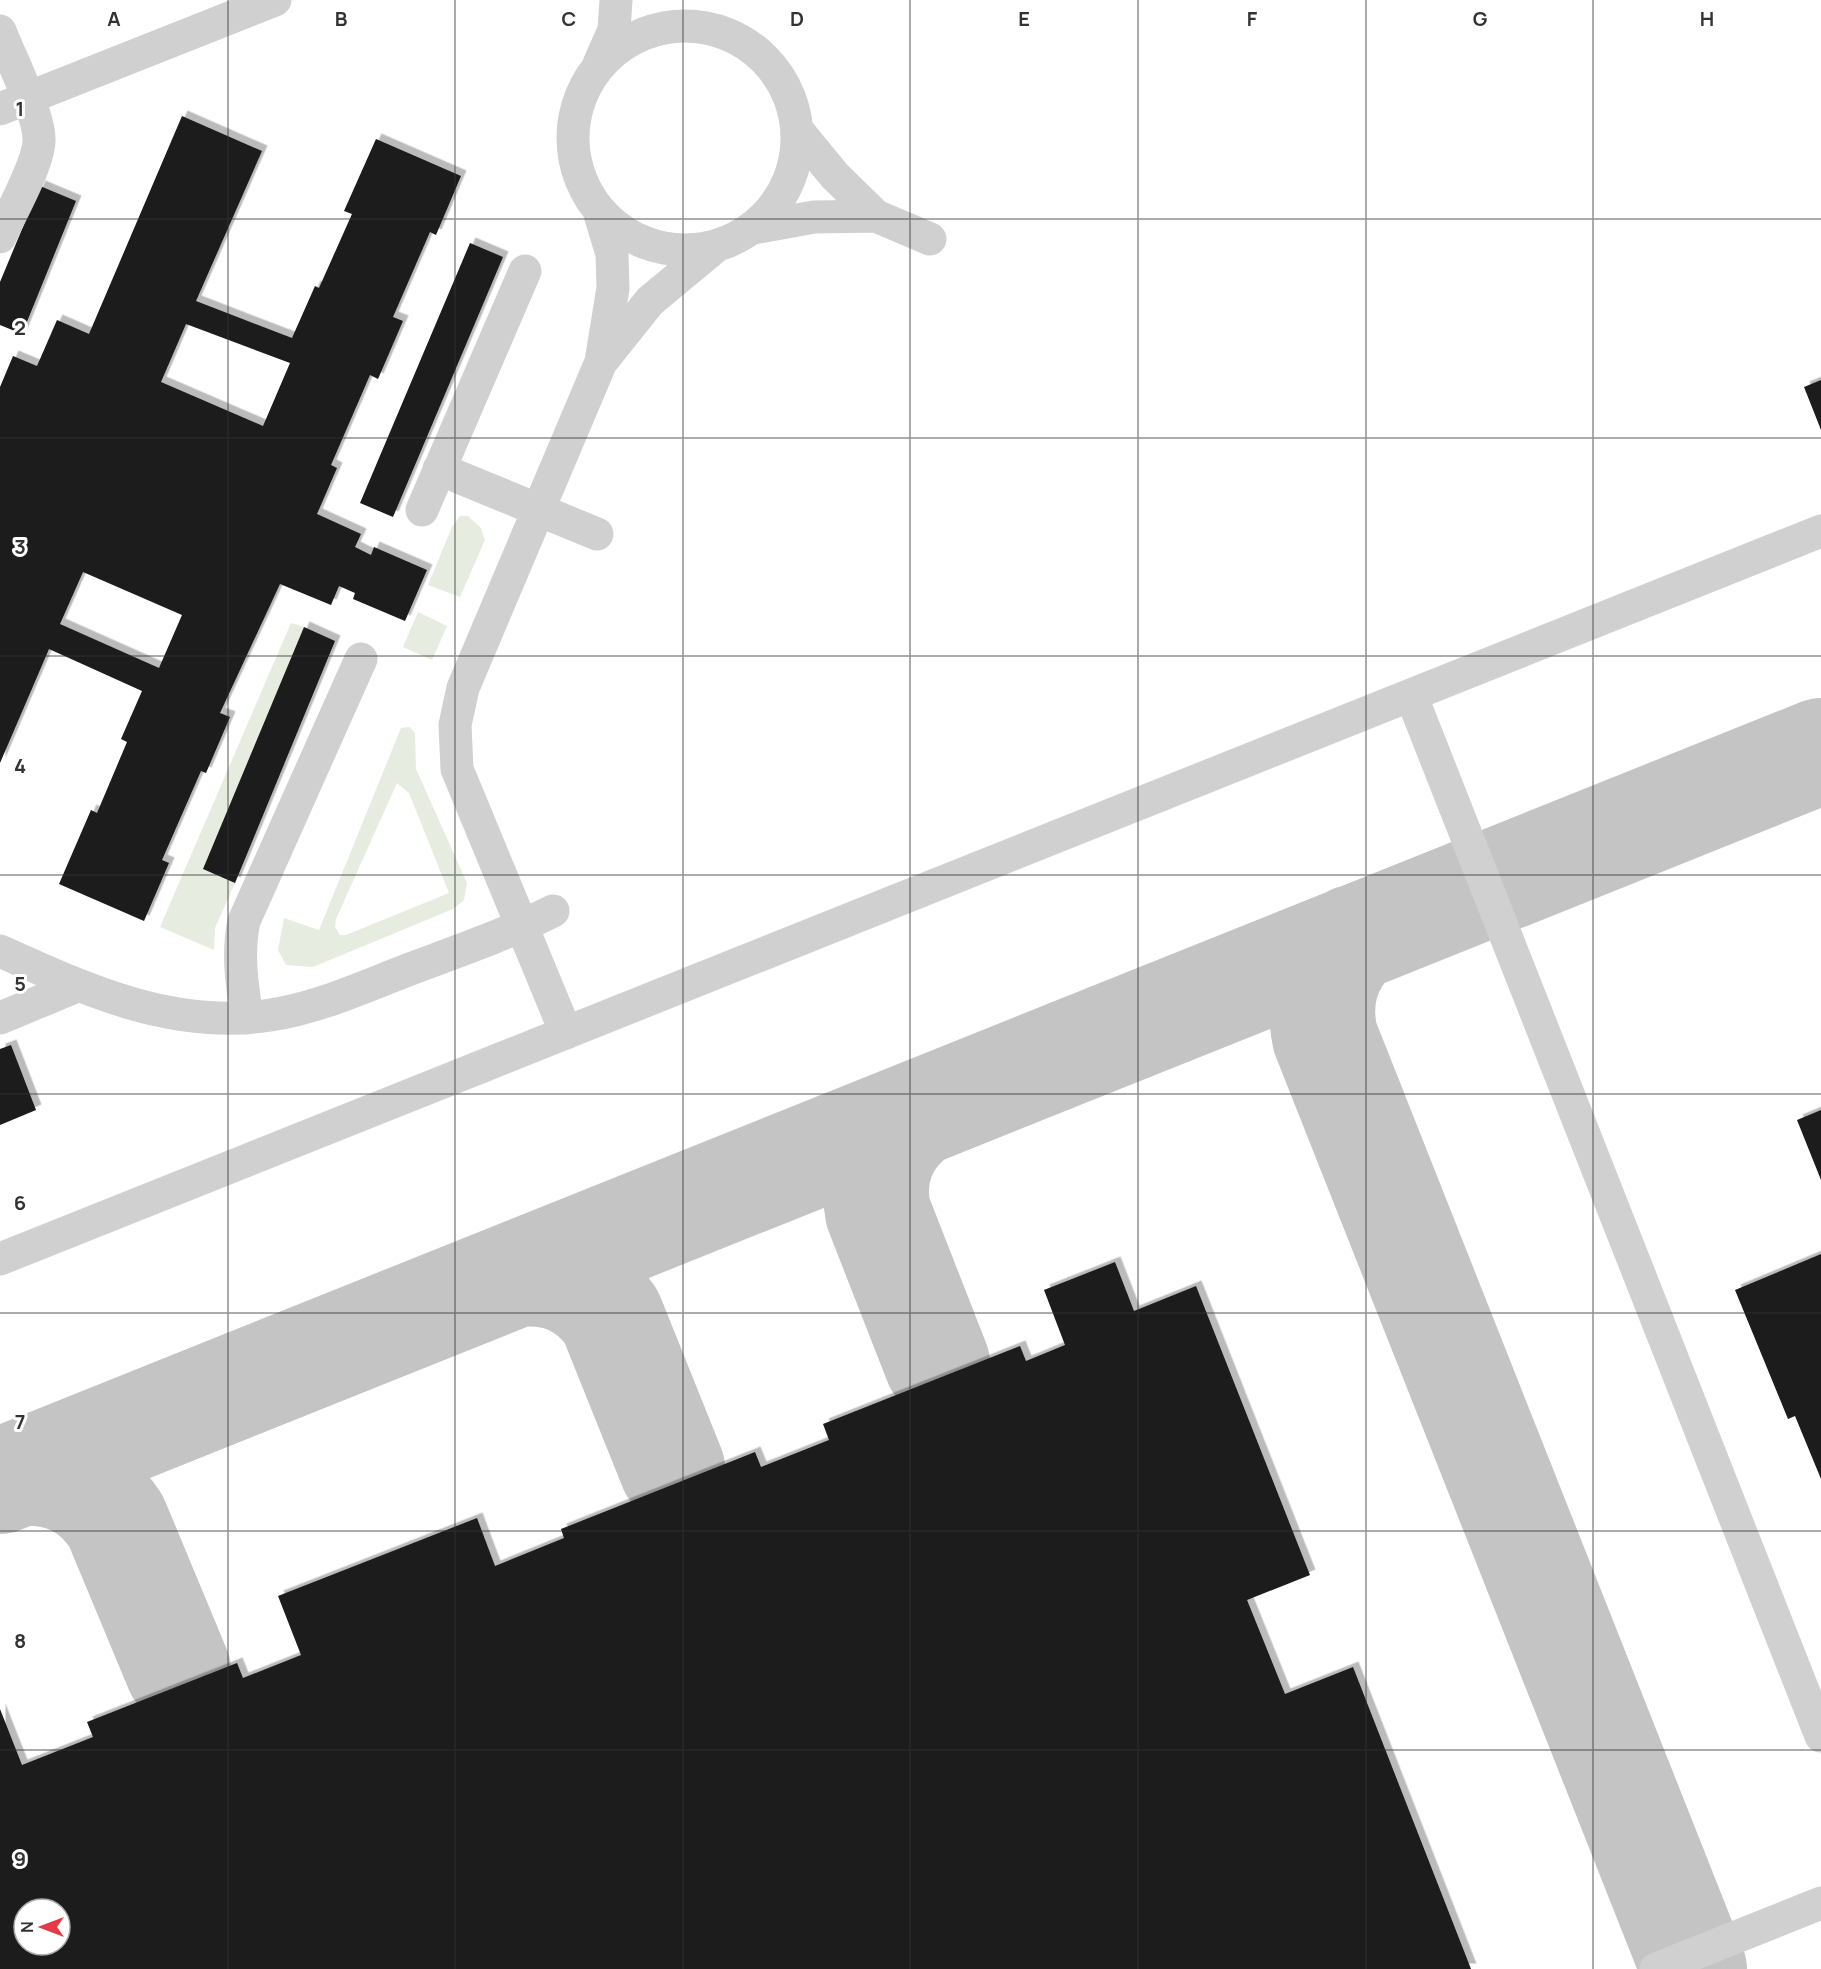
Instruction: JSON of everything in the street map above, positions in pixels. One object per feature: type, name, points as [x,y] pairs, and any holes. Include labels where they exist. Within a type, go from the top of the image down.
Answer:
[{"type":"lane","points":[[14,104],[275,0]]},
{"type":"lane","points":[[566,1033],[457,769],[455,725],[463,688],[601,362],[613,288],[612,254],[599,211],[585,189],[576,164],[573,139],[576,113],[584,88],[598,66],[614,30],[616,0]]},
{"type":"lane","points":[[673,0],[711,27],[738,38],[768,62],[780,77],[793,103],[798,131],[797,153],[792,175],[776,204],[753,228]]},
{"type":"lane","points":[[598,66],[616,49],[637,36],[661,27],[686,24],[711,27]]},
{"type":"lane","points":[[0,31],[14,104],[37,121],[40,140],[37,155],[0,237]]},
{"type":"lane","points":[[798,131],[835,176],[876,216],[930,239]]},
{"type":"lane","points":[[599,211],[632,238],[652,246],[694,251],[715,247]]},
{"type":"lane","points":[[601,362],[650,301],[715,247],[753,228],[814,217],[876,216]]},
{"type":"lane","points":[[422,510],[525,271]]},
{"type":"lane","points":[[439,469],[597,534]]},
{"type":"lane","points":[[0,1259],[1821,531]]},
{"type":"lane","points":[[247,1018],[239,965],[239,943],[244,921],[361,659]]},
{"type":"lane","points":[[1411,695],[1821,1736]]},
{"type":"lane","points":[[0,951],[77,986],[125,1004],[159,1011],[221,1018],[247,1018],[282,1013],[335,998],[523,926],[553,911]]},
{"type":"lane","points":[[0,1018],[77,986]]},
{"type":"lane","points":[[1656,1969],[1821,1904]]},
{"type":"shaded area","points":[[460,516],[468,516],[481,528],[485,540],[460,597],[428,585],[452,527]]},
{"type":"shaded area","points":[[418,612],[447,626],[432,660],[403,647]]},
{"type":"shaded area","points":[[291,623],[304,627],[204,869],[235,883],[215,928],[214,950],[160,927]]},
{"type":"shaded area","points":[[410,727],[415,733],[416,769],[467,883],[464,900],[453,909],[313,967],[286,965],[278,950],[284,918],[319,930],[401,728]],"holes":[[[397,783],[409,793],[449,893],[346,935],[340,935],[335,927],[336,919]]]},
{"type":"building","points":[[182,116],[262,151],[196,301],[292,338],[315,286],[319,288],[352,214],[344,211],[376,139],[461,176],[436,235],[430,232],[393,317],[403,321],[378,379],[370,375],[331,465],[337,468],[317,514],[361,534],[355,547],[371,555],[374,547],[427,570],[405,621],[353,599],[355,593],[339,586],[331,605],[280,584],[220,713],[230,717],[206,773],[201,771],[162,860],[169,863],[144,921],[59,884],[91,810],[97,813],[127,742],[121,739],[142,691],[49,649],[0,763],[0,387],[13,356],[37,366],[57,320],[89,334]],"holes":[[[186,324],[290,363],[263,426],[161,382]],[[83,572],[182,615],[159,668],[60,624]]]},
{"type":"building","points":[[40,186],[76,201],[22,334],[0,325],[0,282]]},
{"type":"building","points":[[470,243],[503,257],[393,517],[360,503]]},
{"type":"building","points":[[1821,380],[1821,430],[1804,387]]},
{"type":"building","points":[[304,627],[335,641],[235,883],[203,869]]},
{"type":"building","points":[[11,1045],[36,1110],[0,1125],[0,1049]]},
{"type":"building","points":[[1821,1110],[1821,1180],[1797,1120]]},
{"type":"building","points":[[1821,1254],[1821,1479],[1795,1416],[1788,1419],[1735,1290]]},
{"type":"building","points":[[1115,1262],[1134,1311],[1196,1286],[1310,1575],[1247,1600],[1285,1694],[1353,1667],[1471,1969],[0,1969],[0,1709],[22,1765],[93,1737],[87,1722],[237,1663],[243,1678],[301,1655],[278,1596],[477,1518],[495,1566],[564,1538],[561,1529],[755,1452],[761,1467],[829,1440],[823,1424],[1020,1346],[1026,1361],[1065,1345],[1044,1290]]},
{"type":"taxiway","points":[[0,1481],[1821,751]]},
{"type":"taxiway","points":[[1353,938],[1336,960],[1326,984],[1322,1009],[1325,1037],[1694,1969]]},
{"type":"taxiway","points":[[918,1113],[906,1122],[889,1144],[878,1169],[876,1197],[878,1212],[937,1363]]},
{"type":"taxiway","points":[[520,1274],[547,1275],[572,1282],[593,1296],[611,1316],[672,1468]]},
{"type":"taxiway","points":[[21,1473],[50,1475],[75,1483],[97,1498],[107,1509],[116,1521],[178,1670]]}]
